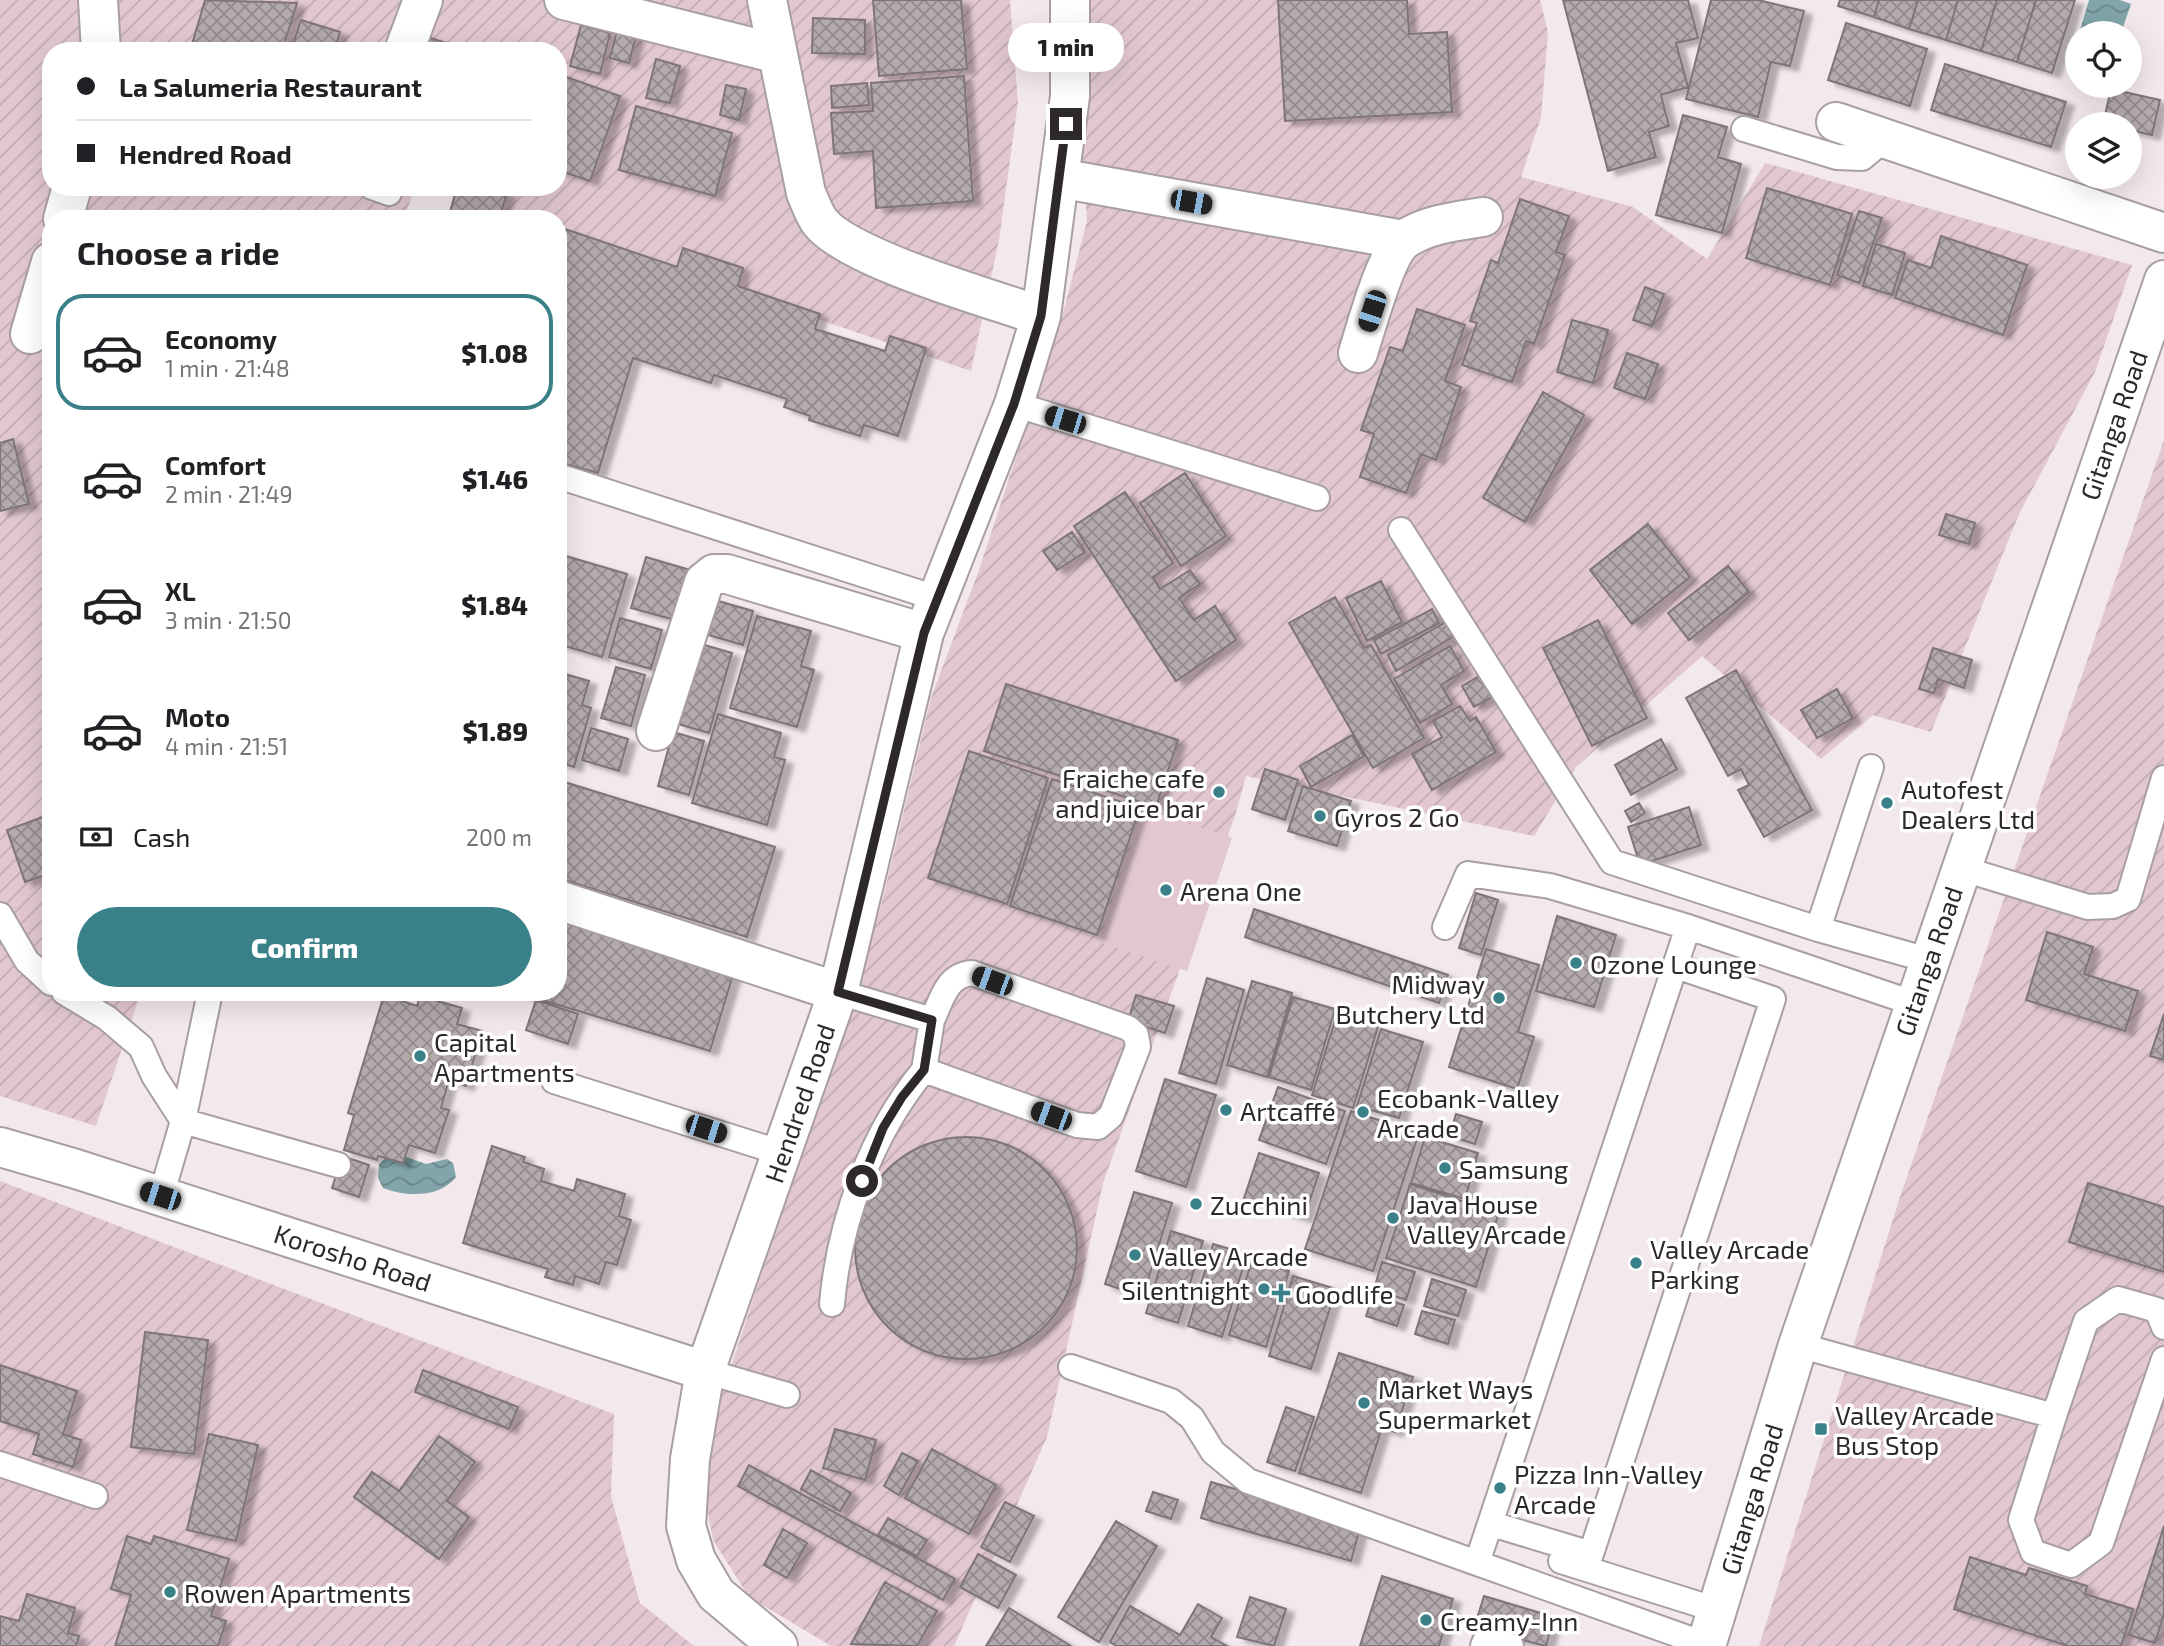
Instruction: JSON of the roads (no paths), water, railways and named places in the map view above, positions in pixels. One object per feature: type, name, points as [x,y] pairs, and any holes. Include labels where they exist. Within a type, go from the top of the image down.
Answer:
[{"type":"street","points":[[99,0],[101,42]]},
{"type":"street","points":[[407,42],[423,0]]},
{"type":"street","points":[[565,0],[778,54]]},
{"type":"street","points":[[767,0],[806,193],[820,222],[843,242],[935,280],[1041,316]]},
{"type":"street","name":"Hendred Road","points":[[779,1646],[716,1594],[696,1560],[685,1526],[690,1459],[705,1370],[838,992],[930,615],[1014,404],[1041,316],[1070,96],[1070,0]]},
{"type":"street","points":[[1836,122],[2164,233]]},
{"type":"street","points":[[1059,178],[1403,240],[1446,223],[1483,217]]},
{"type":"street","points":[[1357,353],[1386,269],[1403,240]]},
{"type":"street","points":[[30,334],[42,293]]},
{"type":"street","name":"Gitanga Road","points":[[1710,1634],[1798,1345],[1913,1003],[2160,302]]},
{"type":"street","points":[[656,731],[704,582],[714,574],[727,574],[930,615]]},
{"type":"street","points":[[567,903],[838,992]]},
{"type":"street","name":"Korosho Road","points":[[0,1147],[705,1370]]},
{"type":"lane","points":[[1744,129],[1850,158],[1862,158],[1886,138]]},
{"type":"lane","points":[[1014,404],[1317,498]]},
{"type":"lane","points":[[567,479],[930,615]]},
{"type":"lane","points":[[1401,530],[1612,862],[1818,929],[1928,960]]},
{"type":"lane","points":[[1818,929],[1871,766]]},
{"type":"lane","points":[[1960,868],[2088,907],[2113,906],[2128,899],[2164,778]]},
{"type":"lane","points":[[1445,927],[1468,874],[1550,886],[1688,927],[1913,1003]]},
{"type":"lane","points":[[0,915],[27,961],[42,975]]},
{"type":"lane","points":[[1477,1563],[1688,927]]},
{"type":"lane","points":[[1577,1598],[1773,999],[1788,961]]},
{"type":"lane","points":[[1676,966],[1773,999]]},
{"type":"lane","points":[[832,1304],[843,1238],[871,1159],[883,1128],[902,1097],[924,1070],[932,1020],[950,982],[959,974],[972,974],[1128,1028],[1136,1035],[1138,1047],[1111,1116],[1098,1127],[1077,1125],[924,1070]]},
{"type":"lane","points":[[838,992],[932,1020]]},
{"type":"lane","points":[[79,1001],[107,1018],[141,1047],[154,1076],[183,1121],[338,1166]]},
{"type":"lane","points":[[160,1196],[183,1121],[209,1001]]},
{"type":"lane","points":[[554,1081],[782,1153]]},
{"type":"lane","points":[[2164,1327],[2157,1310],[2118,1298],[2086,1321],[2021,1520],[2033,1552],[2071,1564],[2101,1543],[2164,1359]]},
{"type":"lane","points":[[1798,1345],[2054,1416]]},
{"type":"lane","points":[[1071,1367],[1171,1401],[1192,1418],[1213,1452],[1248,1481],[1577,1598],[1710,1634]]},
{"type":"lane","points":[[705,1370],[787,1395]]},
{"type":"lane","points":[[0,1464],[95,1496]]},
{"type":"lane","points":[[1490,1530],[1588,1561],[1710,1634]]},
{"type":"lane","points":[[1483,1646],[1485,1642],[1511,1646]]},
{"type":"water","points":[[2089,0],[2120,0],[2131,4],[2125,21],[2083,21]]},
{"type":"water","points":[[401,1155],[426,1164],[447,1159],[453,1163],[456,1177],[441,1189],[422,1194],[383,1188],[378,1178],[379,1164],[388,1156]]},
{"type":"place","name":"Fraiche cafe and juice bar","points":[[1219,792]]},
{"type":"place","name":"Autofest Dealers Ltd","points":[[1887,803]]},
{"type":"place","name":"Gyros 2 Go","points":[[1320,816]]},
{"type":"place","name":"Arena One","points":[[1166,890]]},
{"type":"place","name":"Ozone Lounge","points":[[1576,963]]},
{"type":"place","name":"Midway Butchery Ltd","points":[[1499,998]]},
{"type":"place","name":"Capital Apartments","points":[[420,1056]]},
{"type":"place","name":"Artcaffé","points":[[1226,1110]]},
{"type":"place","name":"Ecobank-Valley Arcade","points":[[1363,1112]]},
{"type":"place","name":"Samsung","points":[[1445,1168]]},
{"type":"place","name":"Zucchini","points":[[1196,1204]]},
{"type":"place","name":"Java House Valley Arcade","points":[[1393,1218]]},
{"type":"place","name":"Valley Arcade","points":[[1135,1255]]},
{"type":"place","name":"Valley Arcade Parking","points":[[1636,1263]]},
{"type":"place","name":"Silentnight","points":[[1264,1289]]},
{"type":"place","name":"Goodlife","points":[[1281,1293]]},
{"type":"place","name":"Market Ways Supermarket","points":[[1364,1403]]},
{"type":"place","name":"Valley Arcade Bus Stop","points":[[1821,1429]]},
{"type":"place","name":"Pizza Inn-Valley Arcade","points":[[1500,1488]]},
{"type":"place","name":"Rowen Apartments","points":[[170,1592]]},
{"type":"place","name":"Creamy-Inn","points":[[1426,1620]]}]
